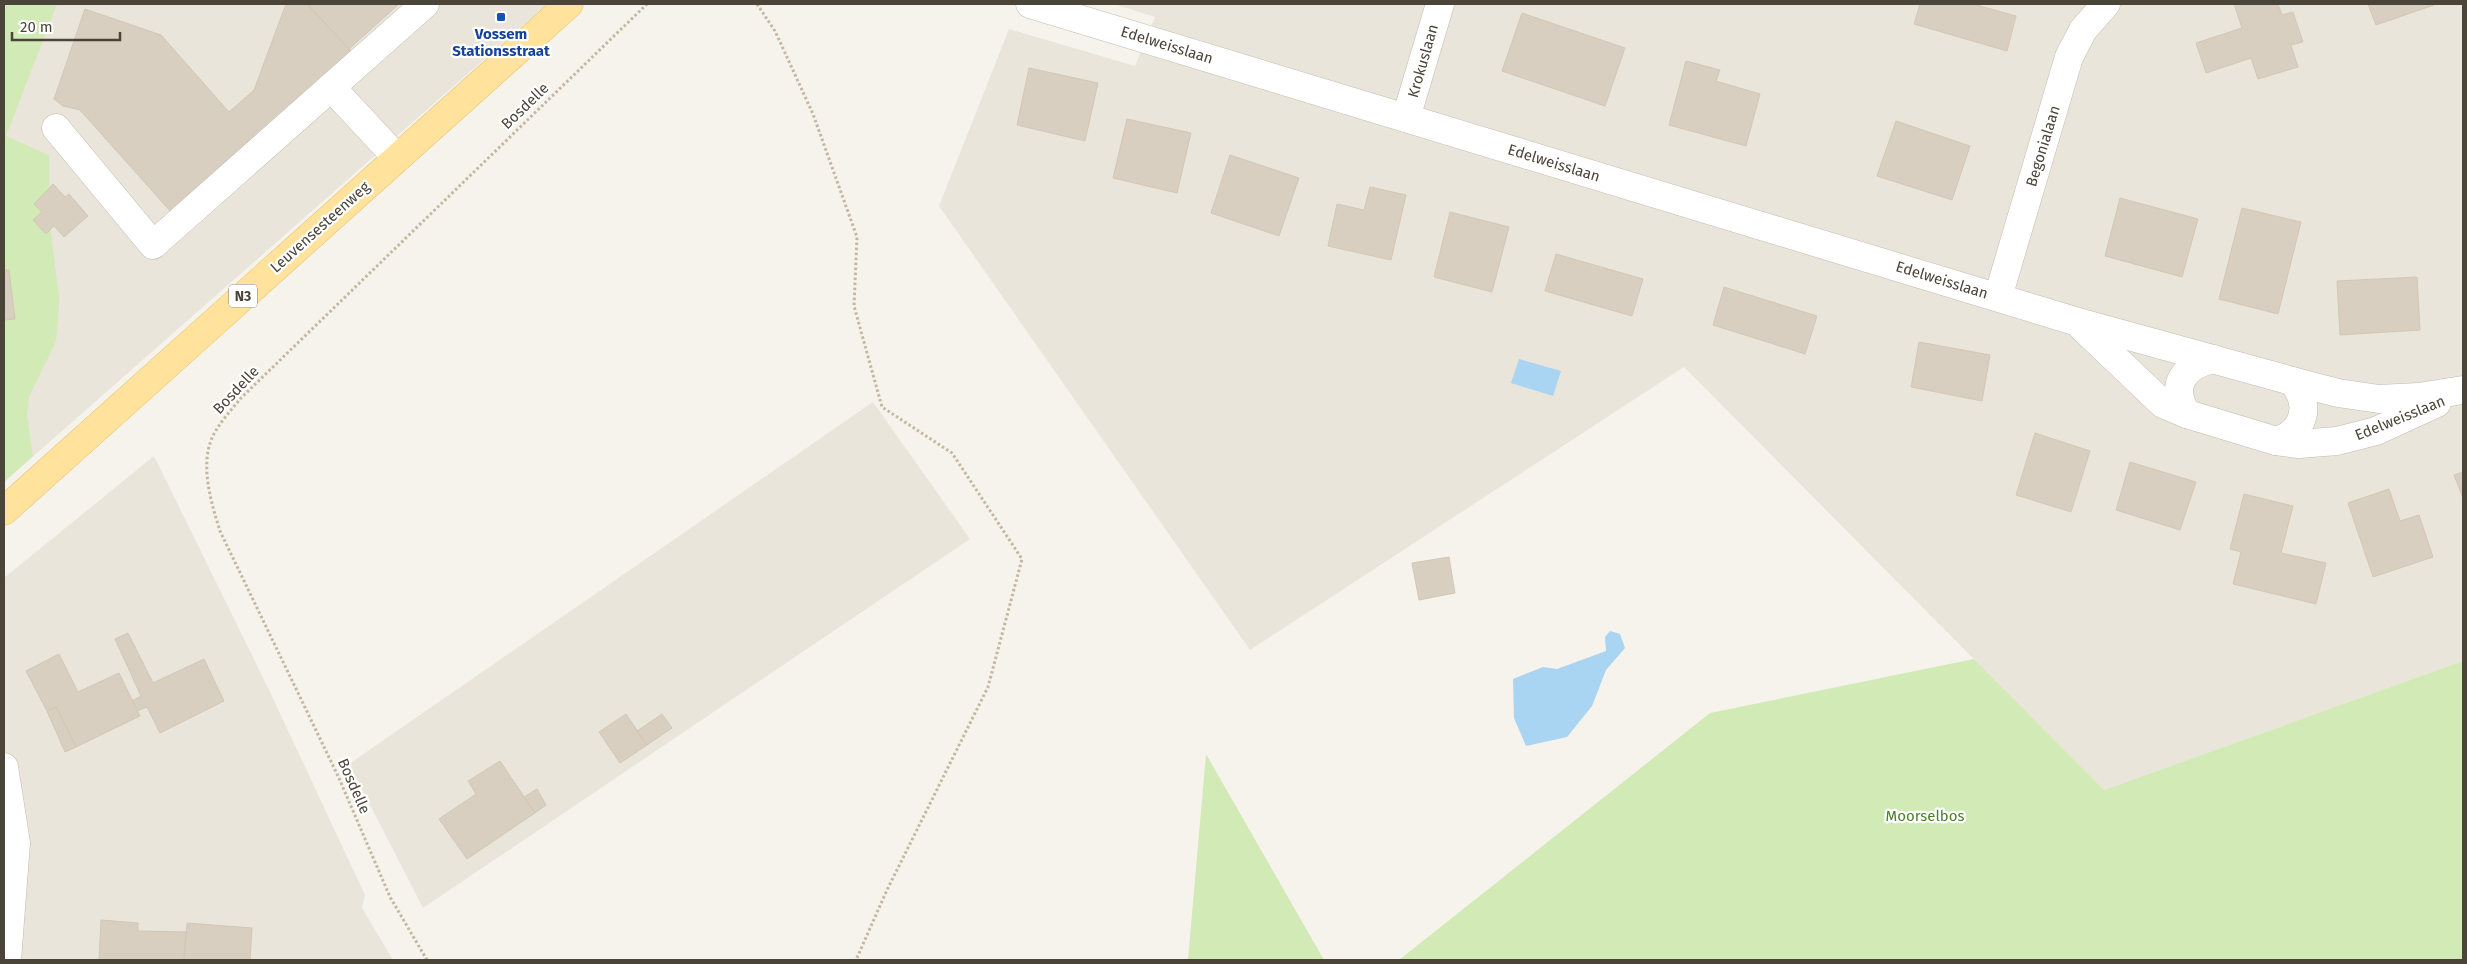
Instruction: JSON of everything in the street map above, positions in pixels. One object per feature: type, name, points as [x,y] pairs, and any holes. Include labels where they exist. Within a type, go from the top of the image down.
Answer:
[{"type":"main road","name":"Leuvensesteenweg","points":[[4,510],[570,4]]},
{"type":"street","points":[[56,128],[153,245],[425,4]]},
{"type":"street","name":"Edelweisslaan","points":[[1030,4],[2078,322],[2292,381],[2338,393],[2379,399],[2418,398],[2463,391]]},
{"type":"street","name":"Krokuslaan","points":[[1406,118],[1440,4]]},
{"type":"street","name":"Begonialaan","points":[[1998,297],[2069,57],[2083,30],[2106,4]]},
{"type":"street","points":[[331,87],[397,158]]},
{"type":"street","name":"Edelweisslaan","points":[[2078,322],[2154,397],[2174,410],[2276,441],[2320,444],[2358,436],[2376,431],[2463,391]]},
{"type":"street","points":[[2187,414],[2179,397],[2182,378],[2194,365],[2213,359]]},
{"type":"street","points":[[2276,441],[2293,433],[2304,416],[2303,397],[2292,381]]},
{"type":"street","points":[[4,766],[16,843],[7,960]]},
{"type":"path","name":"Bosdelle","points":[[427,960],[390,897],[338,776],[220,531],[209,489],[208,457],[210,445],[214,433],[241,398],[648,4]]},
{"type":"path","points":[[757,4],[775,30],[813,114],[857,237],[854,306],[882,407],[952,453],[1022,559],[988,687],[886,890],[856,960]]},
{"type":"shaded area","points":[[4,4],[547,4],[4,482]]},
{"type":"shaded area","points":[[1114,4],[2463,4],[2463,661],[2104,790],[1684,367],[1250,650],[939,206],[1009,29],[1135,66],[1155,17]]},
{"type":"shaded area","points":[[873,402],[970,539],[423,908],[349,764]]},
{"type":"shaded area","points":[[154,456],[269,690],[365,895],[362,908],[393,960],[4,960],[4,578]]},
{"type":"green space","points":[[4,4],[57,4],[6,136],[49,155],[49,218],[59,296],[56,341],[29,397],[27,415],[33,456],[4,482]]},
{"type":"green space","name":"Moorselbos","points":[[1974,659],[2104,790],[2463,661],[2463,960],[1399,960],[1710,713]]},
{"type":"green space","points":[[1206,754],[1324,960],[1188,960]]},
{"type":"water","points":[[1519,359],[1561,371],[1553,396],[1511,383]]},
{"type":"water","points":[[1610,631],[1620,634],[1625,648],[1606,670],[1592,706],[1567,737],[1526,746],[1514,718],[1513,679],[1543,667],[1557,669],[1606,651],[1605,637]]},
{"type":"building","points":[[286,4],[307,4],[351,51],[171,212],[80,110],[63,106],[54,99],[85,9],[161,35],[229,112],[254,90]]},
{"type":"building","points":[[307,4],[399,4],[349,49]]},
{"type":"building","points":[[1920,4],[1973,4],[2016,16],[2007,51],[1914,24]]},
{"type":"building","points":[[2234,4],[2278,4],[2282,15],[2293,12],[2303,42],[2291,45],[2298,67],[2258,79],[2251,58],[2206,73],[2196,43],[2242,28]]},
{"type":"building","points":[[2368,4],[2434,4],[2434,5],[2376,25]]},
{"type":"building","points":[[1522,13],[1625,48],[1605,106],[1502,71]]},
{"type":"building","points":[[1686,61],[1720,70],[1716,81],[1760,94],[1746,146],[1669,125]]},
{"type":"building","points":[[1029,68],[1098,83],[1085,141],[1017,125]]},
{"type":"building","points":[[1127,119],[1191,133],[1177,193],[1113,178]]},
{"type":"building","points":[[1896,121],[1970,146],[1952,200],[1877,176]]},
{"type":"building","points":[[1230,155],[1299,178],[1279,236],[1211,213]]},
{"type":"building","points":[[53,184],[65,197],[69,194],[88,216],[64,237],[54,226],[46,234],[33,220],[42,212],[34,204]]},
{"type":"building","points":[[1370,187],[1406,195],[1391,260],[1328,246],[1337,204],[1364,210]]},
{"type":"building","points":[[2120,198],[2198,219],[2182,277],[2105,256]]},
{"type":"building","points":[[2242,208],[2301,222],[2278,314],[2219,299]]},
{"type":"building","points":[[1450,212],[1509,227],[1492,292],[1434,277]]},
{"type":"building","points":[[1556,254],[1643,279],[1632,316],[1545,291]]},
{"type":"building","points":[[4,270],[9,270],[15,319],[4,320]]},
{"type":"building","points":[[2417,277],[2420,330],[2340,335],[2337,281]]},
{"type":"building","points":[[1724,287],[1817,316],[1805,354],[1713,325]]},
{"type":"building","points":[[1919,342],[1990,355],[1982,401],[1911,387]]},
{"type":"building","points":[[2035,433],[2090,451],[2071,512],[2016,495]]},
{"type":"building","points":[[2130,462],[2196,482],[2180,530],[2116,510]]},
{"type":"building","points":[[2463,472],[2463,498],[2454,475]]},
{"type":"building","points":[[2389,489],[2400,521],[2419,515],[2433,557],[2373,577],[2348,503]]},
{"type":"building","points":[[2244,494],[2293,506],[2281,553],[2326,563],[2316,604],[2233,584],[2241,552],[2230,549]]},
{"type":"building","points":[[1449,557],[1455,593],[1419,600],[1412,563]]},
{"type":"building","points":[[128,633],[153,683],[204,659],[224,701],[160,733],[147,707],[137,711],[132,701],[141,696],[115,639]]},
{"type":"building","points":[[59,654],[78,692],[119,673],[140,716],[76,747],[56,707],[47,711],[26,671]]},
{"type":"building","points":[[56,707],[76,747],[65,752],[47,711]]},
{"type":"building","points":[[626,714],[647,745],[620,763],[599,732]]},
{"type":"building","points":[[662,714],[672,728],[647,745],[637,731]]},
{"type":"building","points":[[500,761],[535,813],[467,859],[439,819],[476,794],[468,781]]},
{"type":"building","points":[[537,789],[546,805],[535,813],[524,797]]},
{"type":"building","points":[[101,920],[138,923],[138,931],[186,932],[184,960],[99,960]]},
{"type":"building","points":[[187,923],[252,928],[250,960],[184,960]]},
{"type":"place","name":"Vossem Stationsstraat","points":[[501,17]]}]
